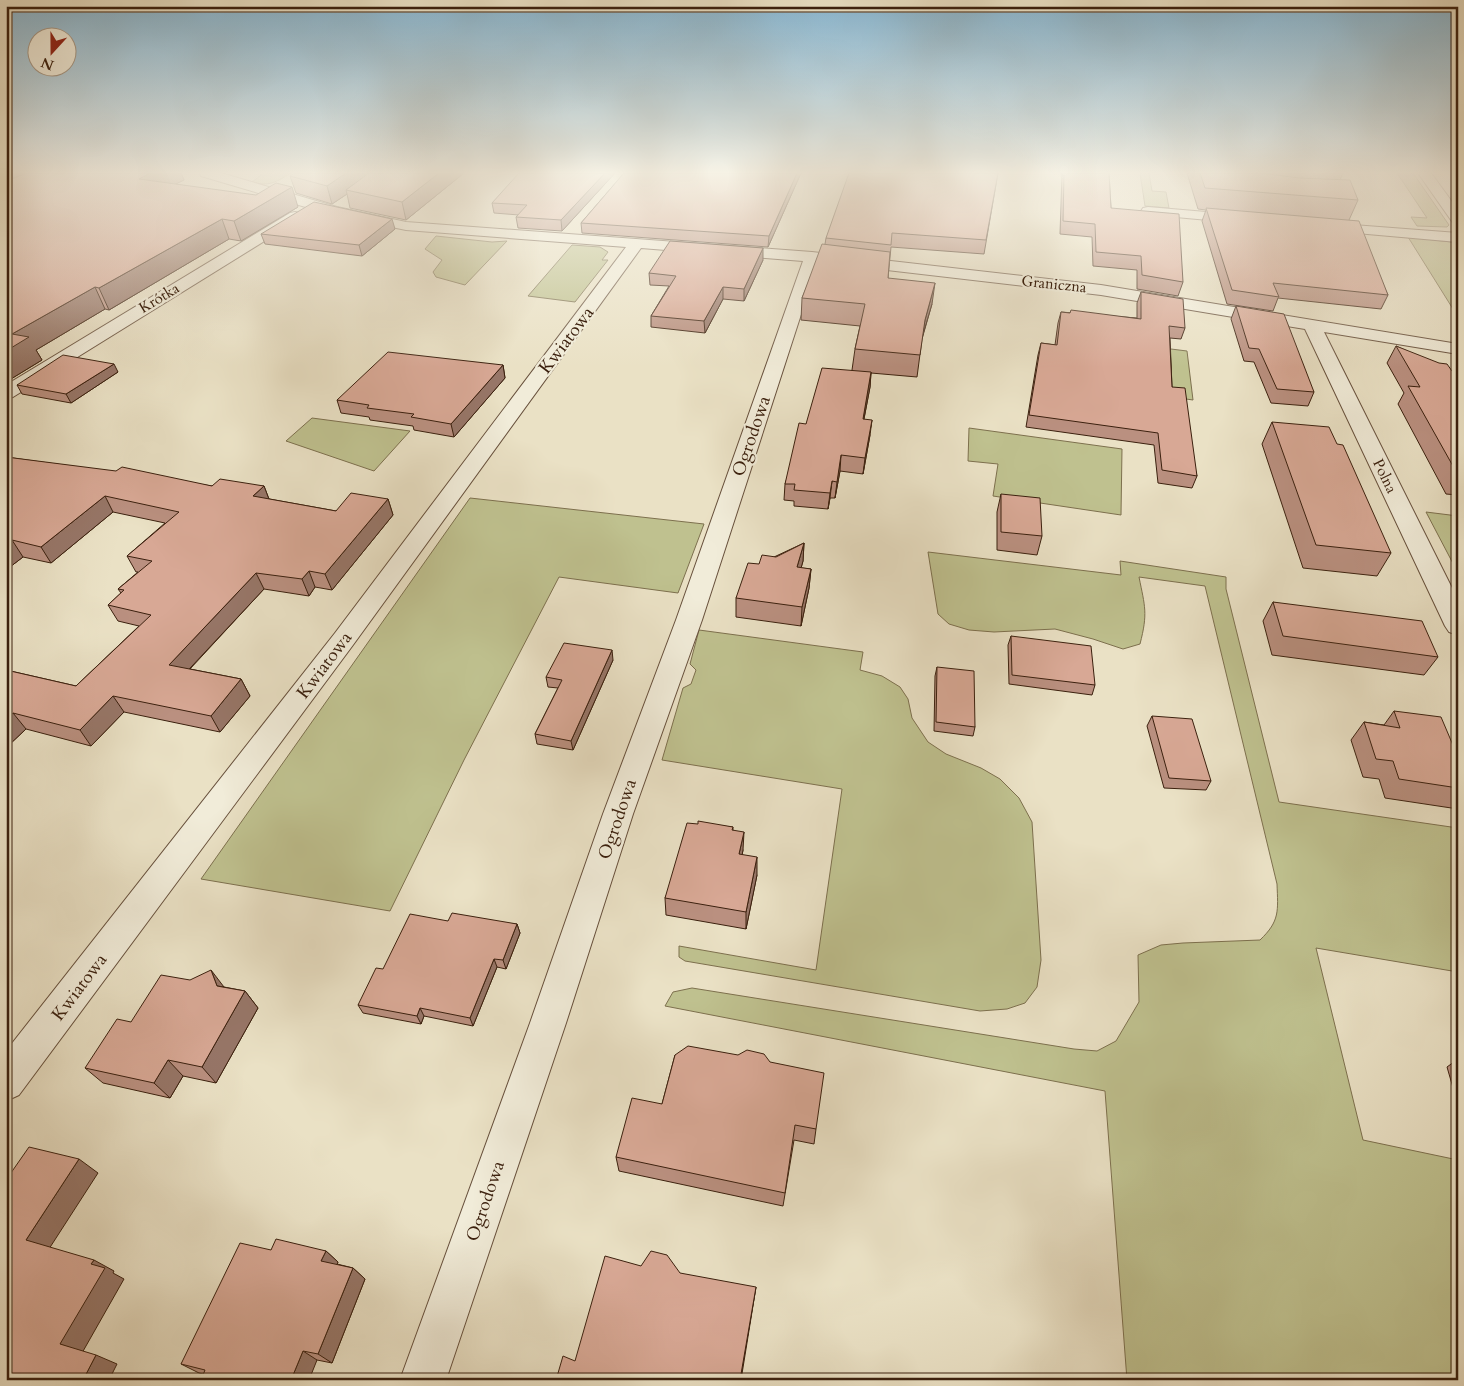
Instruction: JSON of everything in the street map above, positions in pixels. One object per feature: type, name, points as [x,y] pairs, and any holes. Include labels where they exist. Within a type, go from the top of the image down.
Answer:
[{"type":"street","name":"Krótka","points":[[6,393],[259,238]]},
{"type":"street","name":"Graniczna","points":[[549,238],[812,258],[1127,293],[1312,326],[1458,349]]},
{"type":"street","name":"Kwiatowa","points":[[6,1082],[344,639],[637,243]]},
{"type":"street","name":"Ogrodowa","points":[[423,1380],[548,1022],[615,823],[689,620],[812,258]]},
{"type":"street","name":"Polna","points":[[1312,326],[1458,626]]},
{"type":"green space","points":[[435,238],[492,242],[507,241],[465,285],[436,277],[433,272],[442,260],[425,249]]},
{"type":"green space","points":[[1408,238],[1451,242],[1458,245],[1458,317]]},
{"type":"green space","points":[[572,245],[600,247],[608,252],[602,260],[608,260],[575,302],[528,296]]},
{"type":"green space","points":[[1123,343],[1187,351],[1193,400],[1124,390]]},
{"type":"green space","points":[[312,418],[410,431],[374,471],[286,441]]},
{"type":"green space","points":[[969,428],[1122,449],[1121,515],[993,496],[998,464],[968,461]]},
{"type":"green space","points":[[470,498],[704,524],[678,593],[559,577],[464,760],[390,911],[201,879]]},
{"type":"green space","points":[[1426,512],[1458,516],[1458,573]]},
{"type":"green space","points":[[928,552],[1121,575],[1120,561],[1226,577],[1226,589],[1279,802],[1458,828],[1458,972],[1316,948],[1363,1140],[1458,1160],[1458,1380],[1127,1380],[1105,1091],[665,1006],[673,992],[692,988],[1074,1049],[1097,1051],[1116,1041],[1139,1002],[1138,955],[1161,945],[1260,940],[1271,927],[1277,909],[1277,884],[1205,586],[1139,577],[1145,610],[1140,644],[1123,649],[1055,629],[994,632],[969,630],[949,624],[938,614]]},
{"type":"green space","points":[[699,630],[863,652],[860,670],[882,676],[900,687],[908,699],[912,718],[928,742],[946,754],[981,768],[1000,779],[1019,798],[1032,822],[1041,960],[1037,987],[1025,1003],[1007,1009],[980,1011],[685,961],[679,957],[679,946],[816,970],[842,789],[662,760],[683,688],[691,684],[696,670],[690,664]]},
{"type":"building","points":[[6,238],[189,238],[99,288],[95,287],[12,334],[29,337],[6,351]]},
{"type":"building","points":[[294,238],[368,238],[359,245]]},
{"type":"building","points":[[826,238],[892,238],[891,245]]},
{"type":"building","points":[[955,238],[986,238],[986,240]]},
{"type":"building","points":[[1095,238],[1180,238],[1183,282],[1142,275],[1141,256],[1096,252]]},
{"type":"building","points":[[1215,238],[1366,238],[1388,295],[1273,283],[1279,297],[1232,290]]},
{"type":"building","points":[[670,241],[763,248],[744,289],[723,287],[704,321],[651,316],[676,276],[649,273]]},
{"type":"building","points":[[822,244],[890,252],[888,278],[935,283],[925,320],[920,355],[855,349],[865,304],[802,298]]},
{"type":"building","points":[[1141,292],[1183,299],[1185,328],[1169,326],[1172,387],[1185,388],[1197,476],[1162,470],[1158,433],[1029,415],[1041,343],[1057,345],[1061,312],[1070,313],[1071,310],[1141,319]]},
{"type":"building","points":[[1236,306],[1284,314],[1314,392],[1277,389],[1259,349],[1249,348]]},
{"type":"building","points":[[1396,346],[1439,363],[1447,364],[1458,375],[1458,475],[1408,386],[1420,387]]},
{"type":"building","points":[[388,352],[503,365],[451,424],[411,417],[414,414],[367,408],[369,405],[337,400]]},
{"type":"building","points":[[63,355],[114,364],[66,394],[17,385]]},
{"type":"building","points":[[822,368],[871,372],[863,419],[872,420],[865,458],[841,455],[837,482],[832,481],[830,493],[794,490],[795,484],[785,484],[799,423],[806,424]]},
{"type":"building","points":[[1272,422],[1329,427],[1337,444],[1343,445],[1391,553],[1316,545]]},
{"type":"building","points":[[6,457],[116,471],[122,467],[212,486],[220,479],[264,486],[253,496],[336,511],[351,493],[388,499],[325,574],[309,571],[302,579],[256,573],[169,665],[241,679],[211,716],[113,696],[80,730],[13,713],[6,720],[6,670],[76,686],[151,615],[108,605],[124,590],[118,589],[152,561],[127,556],[179,512],[105,496],[41,547],[12,540],[6,545]]},
{"type":"building","points":[[1001,494],[1040,498],[1042,536],[1001,532]]},
{"type":"building","points":[[804,543],[797,567],[811,569],[802,607],[736,598],[748,563],[759,564],[762,555],[776,557]]},
{"type":"building","points":[[1273,602],[1422,621],[1438,657],[1283,636]]},
{"type":"building","points":[[1011,636],[1091,646],[1095,685],[1012,675]]},
{"type":"building","points":[[564,643],[612,650],[571,741],[535,734],[562,680],[546,677]]},
{"type":"building","points":[[937,667],[974,671],[975,727],[936,722]]},
{"type":"building","points":[[1394,711],[1441,717],[1458,757],[1458,788],[1399,779],[1393,761],[1376,759],[1364,722],[1400,728]]},
{"type":"building","points":[[1152,716],[1192,719],[1211,781],[1169,778]]},
{"type":"building","points":[[698,821],[733,827],[732,830],[744,832],[739,854],[757,857],[746,912],[665,898],[687,823],[698,824]]},
{"type":"building","points":[[452,913],[517,924],[503,960],[494,959],[470,1018],[420,1008],[417,1016],[358,1005],[376,968],[383,969],[410,914],[448,921]]},
{"type":"building","points":[[211,970],[217,986],[245,991],[202,1067],[168,1060],[154,1083],[85,1068],[117,1019],[131,1022],[161,975],[190,980]]},
{"type":"building","points":[[688,1046],[738,1055],[747,1050],[764,1054],[770,1062],[824,1073],[816,1129],[795,1125],[785,1193],[616,1157],[632,1098],[662,1104],[675,1055]]},
{"type":"building","points":[[29,1147],[79,1159],[26,1240],[94,1260],[91,1264],[105,1268],[60,1344],[96,1355],[83,1380],[6,1380],[6,1180]]},
{"type":"building","points":[[276,1239],[326,1251],[321,1261],[353,1268],[318,1354],[303,1351],[291,1380],[201,1380],[205,1370],[181,1364],[240,1243],[271,1250]]},
{"type":"building","points":[[651,1251],[667,1255],[680,1273],[756,1287],[740,1380],[661,1380],[654,1378],[653,1380],[556,1380],[563,1356],[575,1361],[605,1256],[641,1266]]}]
